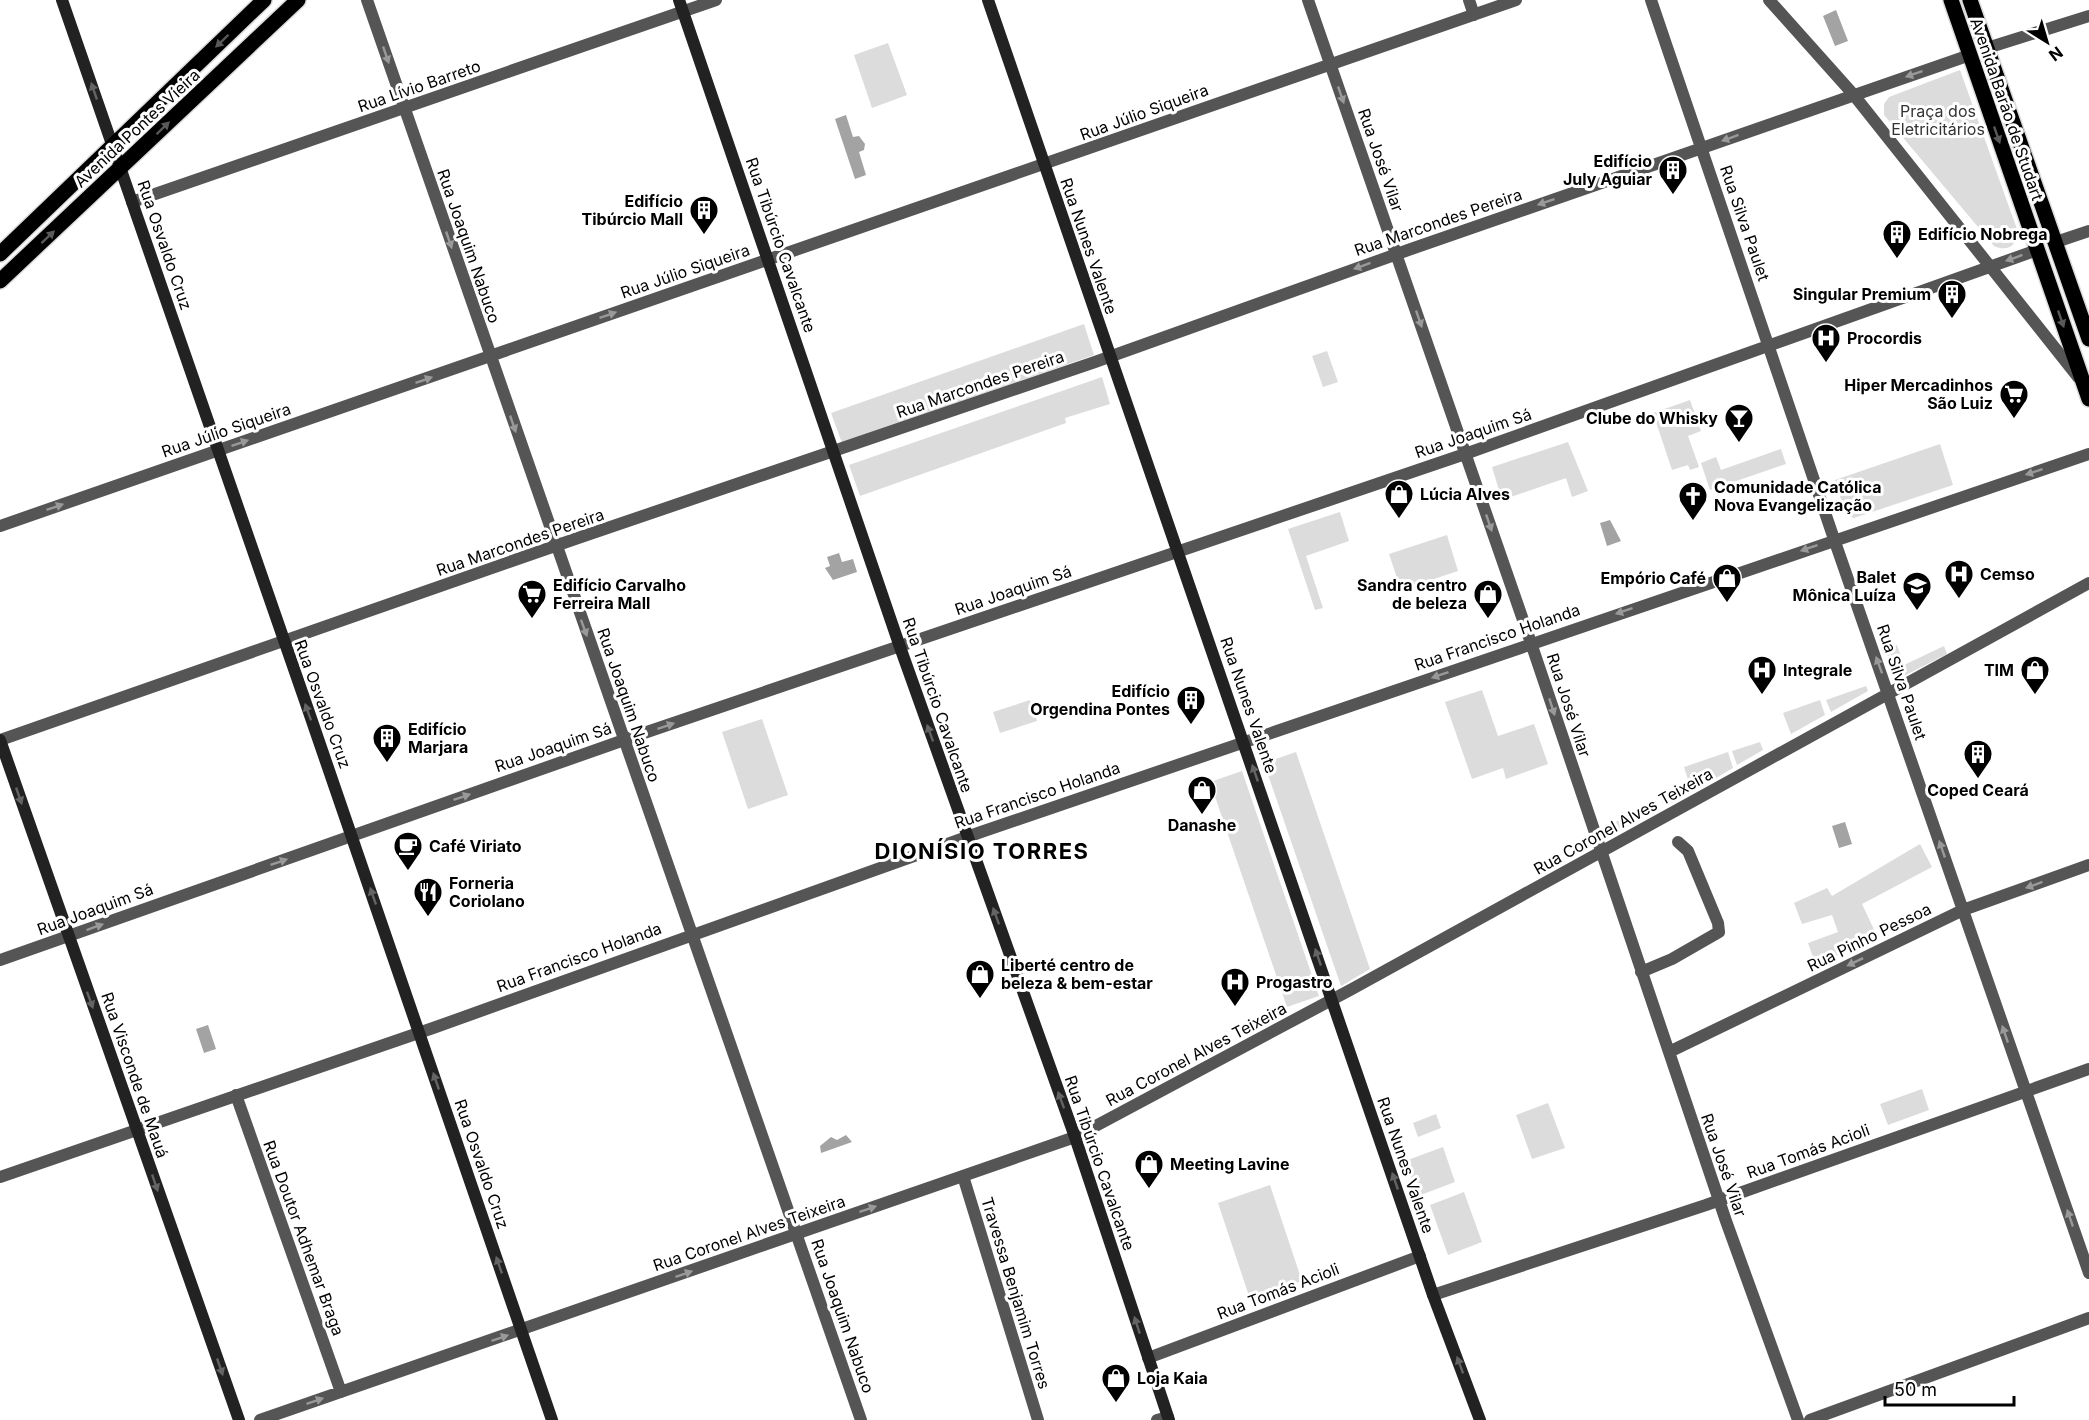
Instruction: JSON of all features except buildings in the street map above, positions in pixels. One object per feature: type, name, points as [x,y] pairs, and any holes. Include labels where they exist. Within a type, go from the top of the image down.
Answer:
[{"type":"main road","name":"Avenida Pontes Vieira","points":[[0,254],[264,0]]},
{"type":"main road","name":"Avenida Pontes Vieira","points":[[0,281],[298,0]]},
{"type":"main road","name":"Avenida Barão de Studart","points":[[1951,0],[2089,399]]},
{"type":"main road","name":"Avenida Barão de Studart","points":[[1970,0],[2089,339]]},
{"type":"street","name":"Rua Osvaldo Cruz","points":[[63,0],[283,642],[353,835],[552,1420]]},
{"type":"street","name":"Rua Joaquim Nabuco","points":[[367,0],[489,357],[861,1420]]},
{"type":"street","name":"Rua Lívio Barreto","points":[[132,202],[405,108],[681,5],[716,0]]},
{"type":"street","name":"Rua Nunes Valente","points":[[988,0],[1110,357],[1179,549],[1433,1295],[1480,1420]]},
{"type":"street","name":"Rua José Vilar","points":[[1308,0],[1531,643],[1719,1200],[1798,1420]]},
{"type":"street","points":[[1469,0],[1474,15]]},
{"type":"street","name":"Rua Júlio Siqueira","points":[[0,526],[1516,0]]},
{"type":"street","name":"Rua Silva Paulet","points":[[1651,0],[1834,539],[2089,1273]]},
{"type":"street","points":[[1769,0],[1853,94],[2083,383]]},
{"type":"street","name":"Rua Tibúrcio Cavalcante","points":[[681,5],[900,647],[1075,1137],[1148,1358],[1164,1419]]},
{"type":"street","points":[[1987,48],[2089,16]]},
{"type":"street","name":"Rua Marcondes Pereira","points":[[0,740],[556,546],[1110,357],[1396,254],[1970,55]]},
{"type":"street","points":[[2056,242],[2089,231]]},
{"type":"street","name":"Rua Joaquim Sá","points":[[0,960],[624,740],[900,647],[1179,549],[1465,454],[2037,250]]},
{"type":"street","name":"Rua Francisco Holanda","points":[[0,1177],[420,1033],[690,934],[967,837],[1834,539],[2089,454]]},
{"type":"street","name":"Rua Coronel Alves Teixeira","points":[[260,1420],[1075,1137],[1332,1000],[1890,695],[2089,583]]},
{"type":"street","name":"Rua Visconde de Mauá","points":[[0,740],[239,1420]]},
{"type":"street","points":[[1641,972],[1672,960],[1719,932],[1718,923],[1688,851],[1678,842]]},
{"type":"street","name":"Rua Pinho Pessoa","points":[[1669,1052],[1963,910],[2089,865]]},
{"type":"street","name":"Rua Tomás Acioli","points":[[1433,1295],[1719,1200],[2089,1069]]},
{"type":"street","name":"Rua Doutor Adhemar Braga","points":[[236,1095],[341,1392]]},
{"type":"street","name":"Travessa Benjamim Torres","points":[[963,1176],[1038,1420]]},
{"type":"street","name":"Rua Tomás Acioli","points":[[1148,1358],[1420,1256]]},
{"type":"street","points":[[1810,1420],[2089,1318]]},
{"type":"green space","points":[[888,43],[907,95],[872,108],[854,55]]},
{"type":"green space","name":"Praça dos Eletricitários","points":[[1960,70],[2018,232],[2013,244],[2007,248],[1994,246],[1884,115],[1884,104],[1889,97]]},
{"type":"green space","points":[[1084,324],[1094,355],[842,443],[831,413]]},
{"type":"green space","points":[[1327,351],[1338,382],[1323,387],[1312,356]]},
{"type":"green space","points":[[1102,377],[1110,404],[1065,418],[1066,423],[860,496],[849,465]]},
{"type":"green space","points":[[1690,400],[1701,431],[1688,436],[1699,467],[1690,470],[1688,465],[1672,470],[1653,413]]},
{"type":"green space","points":[[1568,442],[1588,491],[1572,497],[1566,478],[1502,500],[1492,467]]},
{"type":"green space","points":[[1940,444],[1953,485],[1854,518],[1846,515],[1835,480]]},
{"type":"green space","points":[[1781,449],[1786,464],[1710,490],[1701,463],[1716,457],[1721,470]]},
{"type":"green space","points":[[1340,512],[1349,541],[1306,556],[1323,608],[1315,610],[1288,529]]},
{"type":"green space","points":[[1447,535],[1458,571],[1401,590],[1389,554]]},
{"type":"green space","points":[[1897,645],[1904,665],[1944,646],[1947,654],[1900,678],[1895,675],[1885,649]]},
{"type":"green space","points":[[1866,686],[1868,691],[1831,712],[1826,700]]},
{"type":"green space","points":[[1482,690],[1498,736],[1534,724],[1548,764],[1506,779],[1503,768],[1472,779],[1445,702]]},
{"type":"green space","points":[[1030,700],[1037,721],[1000,733],[993,712]]},
{"type":"green space","points":[[1820,700],[1825,715],[1791,734],[1783,713]]},
{"type":"green space","points":[[762,719],[788,795],[748,809],[722,732]]},
{"type":"green space","points":[[1760,742],[1763,750],[1737,765],[1732,751]]},
{"type":"green space","points":[[1296,752],[1370,969],[1341,986],[1264,763]]},
{"type":"green space","points":[[1728,752],[1733,768],[1692,792],[1684,767]]},
{"type":"green space","points":[[1242,771],[1319,996],[1287,1007],[1210,782]]},
{"type":"green space","points":[[1641,813],[1643,818],[1613,834],[1609,824]]},
{"type":"green space","points":[[1920,844],[1932,867],[1862,904],[1877,936],[1816,966],[1808,943],[1838,932],[1832,915],[1802,924],[1794,903],[1827,888],[1832,896]]},
{"type":"green space","points":[[1922,1089],[1929,1110],[1888,1125],[1880,1104]]},
{"type":"green space","points":[[1548,1103],[1565,1148],[1532,1159],[1516,1115]]},
{"type":"green space","points":[[1436,1114],[1441,1128],[1418,1137],[1413,1123]]},
{"type":"green space","points":[[1443,1147],[1455,1182],[1418,1196],[1405,1161]]},
{"type":"green space","points":[[1270,1185],[1302,1281],[1250,1299],[1218,1203]]},
{"type":"green space","points":[[1464,1192],[1482,1242],[1448,1255],[1430,1205]]},
{"type":"shaded area","points":[[1836,10],[1848,41],[1835,46],[1823,16]]},
{"type":"shaded area","points":[[846,115],[853,137],[859,136],[865,144],[864,150],[859,152],[866,175],[855,179],[835,119]]},
{"type":"shaded area","points":[[1610,520],[1621,541],[1607,546],[1600,523]]},
{"type":"shaded area","points":[[839,553],[842,562],[853,559],[857,572],[833,580],[825,568],[830,566],[827,557]]},
{"type":"shaded area","points":[[1845,822],[1852,844],[1839,848],[1832,826]]},
{"type":"shaded area","points":[[208,1025],[216,1049],[204,1053],[196,1029]]},
{"type":"shaded area","points":[[846,1135],[852,1142],[821,1153],[820,1146],[831,1137],[837,1140]]},
{"type":"place","name":"Edifício July Aguiar","points":[[1673,196]]},
{"type":"place","name":"Edifício Tibúrcio Mall","points":[[704,236]]},
{"type":"place","name":"Edifício Nobrega","points":[[1897,260]]},
{"type":"place","name":"Singular Premium","points":[[1952,320]]},
{"type":"place","name":"Procordis","points":[[1826,364]]},
{"type":"place","name":"Hiper Mercadinhos São Luiz","points":[[2014,420]]},
{"type":"place","name":"Clube do Whisky","points":[[1739,444]]},
{"type":"place","name":"Lúcia Alves","points":[[1399,520]]},
{"type":"place","name":"Comunidade Católica Nova Evangelização","points":[[1693,522]]},
{"type":"place","name":"Cemso","points":[[1959,600]]},
{"type":"place","name":"Empório Café","points":[[1727,604]]},
{"type":"place","name":"Balet Mônica Luíza","points":[[1917,612]]},
{"type":"place","name":"Edifício Carvalho Ferreira Mall","points":[[532,620]]},
{"type":"place","name":"Sandra centro de beleza","points":[[1488,620]]},
{"type":"place","name":"Integrale","points":[[1762,696]]},
{"type":"place","name":"TIM","points":[[2035,696]]},
{"type":"place","name":"Edifício Orgendina Pontes","points":[[1191,726]]},
{"type":"place","name":"Edifício Marjara","points":[[387,764]]},
{"type":"place","name":"Coped Ceará","points":[[1978,780]]},
{"type":"place","name":"Danashe","points":[[1202,816]]},
{"type":"place","name":"Café Viriato","points":[[408,872]]},
{"type":"place","name":"Forneria Coriolano","points":[[428,918]]},
{"type":"place","name":"Liberté centro de beleza & bem-estar","points":[[980,1000]]},
{"type":"place","name":"Progastro","points":[[1235,1008]]},
{"type":"place","name":"Meeting Lavine","points":[[1149,1190]]},
{"type":"place","name":"Loja Kaia","points":[[1116,1404]]},
{"type":"district","name":"DIONÍSIO TORRES","points":[[982,851]]}]
